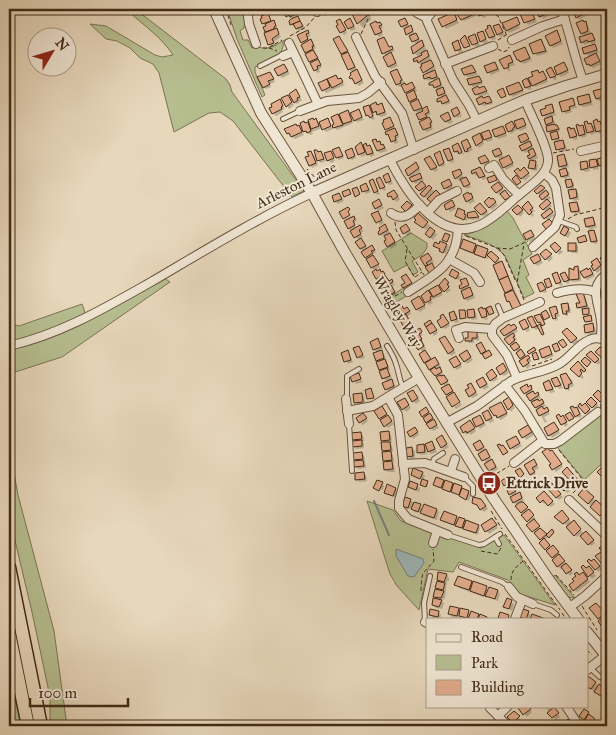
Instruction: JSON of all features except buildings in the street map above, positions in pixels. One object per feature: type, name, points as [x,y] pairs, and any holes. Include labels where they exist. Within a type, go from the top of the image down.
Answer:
[{"type":"highway","points":[[9,567],[41,726]]},
{"type":"highway","points":[[9,632],[28,726]]},
{"type":"street","name":"Wragley Way","points":[[214,9],[262,113],[312,193],[377,308],[446,423],[513,528],[577,618]]},
{"type":"street","points":[[247,9],[248,34],[256,44]]},
{"type":"street","points":[[427,18],[435,9]]},
{"type":"street","points":[[561,9],[583,80]]},
{"type":"street","points":[[417,13],[427,18]]},
{"type":"street","points":[[427,18],[445,64],[477,121]]},
{"type":"street","points":[[509,38],[565,19]]},
{"type":"street","points":[[356,37],[365,44],[371,68],[402,113],[414,150]]},
{"type":"street","points":[[287,40],[318,104]]},
{"type":"street","points":[[445,64],[493,46]]},
{"type":"street","points":[[482,50],[486,59]]},
{"type":"street","points":[[284,56],[293,52]]},
{"type":"street","name":"Arleston Lane","points":[[9,346],[51,334],[74,324],[113,304],[259,220],[312,193],[525,100],[583,80],[607,74]]},
{"type":"street","points":[[300,111],[332,99],[359,98],[381,82]]},
{"type":"street","points":[[390,160],[409,194],[444,225],[458,231],[484,223],[544,173],[548,164],[548,154],[525,100]]},
{"type":"street","points":[[585,147],[607,145]]},
{"type":"street","points":[[489,168],[494,165],[519,195]]},
{"type":"street","points":[[535,245],[549,234],[559,220],[560,215],[556,188],[552,180],[544,173]]},
{"type":"street","points":[[428,212],[439,200],[457,191]]},
{"type":"street","points":[[393,215],[408,216],[420,205]]},
{"type":"street","points":[[407,291],[420,278],[438,272],[453,252],[458,231]]},
{"type":"street","points":[[449,259],[474,273],[480,282]]},
{"type":"street","points":[[446,423],[476,406],[517,378],[551,368],[563,362],[581,344],[589,339],[604,340],[596,292],[600,279],[607,274]]},
{"type":"street","points":[[561,294],[577,289],[589,289],[596,292]]},
{"type":"street","points":[[517,378],[507,355],[492,335],[492,329],[503,318],[540,302]]},
{"type":"street","points":[[459,338],[456,330],[465,327],[492,329]]},
{"type":"street","points":[[347,411],[373,406],[419,378]]},
{"type":"street","points":[[505,385],[525,411],[545,444],[554,444],[598,412]]},
{"type":"street","points":[[388,397],[398,415],[405,479],[399,508],[408,519],[448,535]]},
{"type":"street","points":[[346,399],[348,424]]},
{"type":"street","points":[[514,463],[542,441]]},
{"type":"street","points":[[451,471],[455,459]]},
{"type":"street","points":[[403,464],[419,463],[451,471],[464,477]]},
{"type":"street","points":[[569,500],[607,536]]},
{"type":"street","points":[[434,542],[437,531]]},
{"type":"street","points":[[570,608],[607,576]]},
{"type":"street","points":[[510,588],[522,600],[533,604]]},
{"type":"street","points":[[515,618],[522,600]]},
{"type":"street","points":[[588,668],[603,658],[593,632]]},
{"type":"street","points":[[490,708],[507,725]]},
{"type":"street","points":[[498,716],[506,708]]},
{"type":"street","points":[[567,708],[579,726]]},
{"type":"lane","points":[[260,66],[280,56],[284,56]]},
{"type":"lane","points":[[283,119],[300,111]]},
{"type":"lane","points":[[559,220],[576,227],[576,229]]},
{"type":"lane","points":[[498,306],[503,318]]},
{"type":"lane","points":[[386,346],[395,361],[403,387]]},
{"type":"lane","points":[[346,399],[347,376],[359,369]]},
{"type":"lane","points":[[348,424],[352,471]]},
{"type":"lane","points":[[432,466],[434,459],[443,453]]},
{"type":"lane","points":[[464,477],[472,486],[473,494]]},
{"type":"lane","points":[[448,535],[479,545],[500,534]]},
{"type":"lane","points":[[495,537],[501,544]]},
{"type":"lane","points":[[461,567],[502,582],[510,588]]},
{"type":"lane","points":[[426,623],[424,603],[430,576]]},
{"type":"lane","points":[[533,604],[551,610],[557,615]]},
{"type":"lane","points":[[588,668],[607,680]]},
{"type":"path","points":[[226,9],[231,25]]},
{"type":"path","points":[[256,44],[261,48],[268,48],[287,40],[306,27],[318,12],[329,15],[342,9]]},
{"type":"path","points":[[356,37],[361,35],[367,23],[369,9]]},
{"type":"path","points":[[493,9],[509,38],[508,50],[503,52],[493,46]]},
{"type":"path","points":[[493,46],[509,38]]},
{"type":"path","points":[[548,154],[585,147]]},
{"type":"path","points":[[304,164],[323,188]]},
{"type":"path","points":[[559,220],[568,219],[575,214],[607,207]]},
{"type":"path","points":[[393,215],[396,230],[420,278]]},
{"type":"path","points":[[458,231],[497,248],[510,249],[530,241],[535,245]]},
{"type":"path","points":[[517,283],[524,243]]},
{"type":"path","points":[[497,248],[504,255],[527,308]]},
{"type":"path","points":[[407,249],[406,261],[420,278]]},
{"type":"path","points":[[377,308],[407,291]]},
{"type":"path","points":[[531,366],[556,358]]},
{"type":"path","points":[[598,412],[602,418],[607,444]]},
{"type":"path","points":[[554,444],[583,480],[583,483],[568,498],[569,500]]},
{"type":"path","points":[[488,479],[514,463]]},
{"type":"path","points":[[421,592],[423,572],[434,561],[434,542]]},
{"type":"path","points":[[477,549],[497,554],[501,551],[501,544]]},
{"type":"path","points":[[510,588],[511,574],[524,561]]},
{"type":"path","points":[[552,571],[579,601],[587,618]]},
{"type":"path","points":[[588,650],[603,658]]},
{"type":"green space","points":[[133,9],[226,79],[232,92],[304,191],[292,197],[233,121],[220,112],[209,113],[174,132],[159,73],[153,64],[140,58],[130,48],[117,41],[106,39],[90,24],[106,26],[155,55],[162,57],[173,55],[159,38],[130,13]]},
{"type":"green space","points":[[227,9],[242,9],[245,21],[244,28],[240,31],[243,40],[248,40],[252,48],[257,46],[262,48],[270,47],[290,38],[283,42],[283,47],[278,55],[255,67],[255,72],[265,95],[262,97],[237,39]]},
{"type":"green space","points":[[507,211],[513,218],[532,254],[523,260],[529,275],[526,277],[534,293],[524,298],[505,256],[491,245],[464,235],[487,226]]},
{"type":"green space","points":[[411,233],[427,243],[427,248],[422,255],[412,261],[418,272],[413,275],[407,265],[394,272],[382,251]]},
{"type":"green space","points":[[164,278],[170,282],[62,357],[9,374],[9,350],[70,329],[127,300]]},
{"type":"green space","points":[[404,288],[408,295],[392,305],[393,307],[388,310],[383,300]]},
{"type":"green space","points":[[82,304],[86,315],[47,332],[9,342],[9,323],[19,326]]},
{"type":"green space","points":[[603,411],[607,415],[607,459],[584,480],[557,447]]},
{"type":"green space","points":[[9,445],[18,495],[54,631],[67,726],[50,726],[50,697],[9,515]]},
{"type":"green space","points":[[367,501],[393,510],[401,521],[481,548],[504,535],[555,605],[520,594],[508,580],[459,562],[453,572],[428,569],[419,610],[397,586],[390,574]]},
{"type":"green space","points":[[555,575],[575,598],[567,597],[552,577]]},
{"type":"green space","points":[[9,676],[22,726],[9,726]]},
{"type":"water","points":[[396,549],[423,559],[424,563],[414,577],[408,576],[396,556]]},
{"type":"waterway","points":[[374,501],[389,535]]},
{"type":"place","name":"Ettrick Drive","points":[[489,483]]}]
